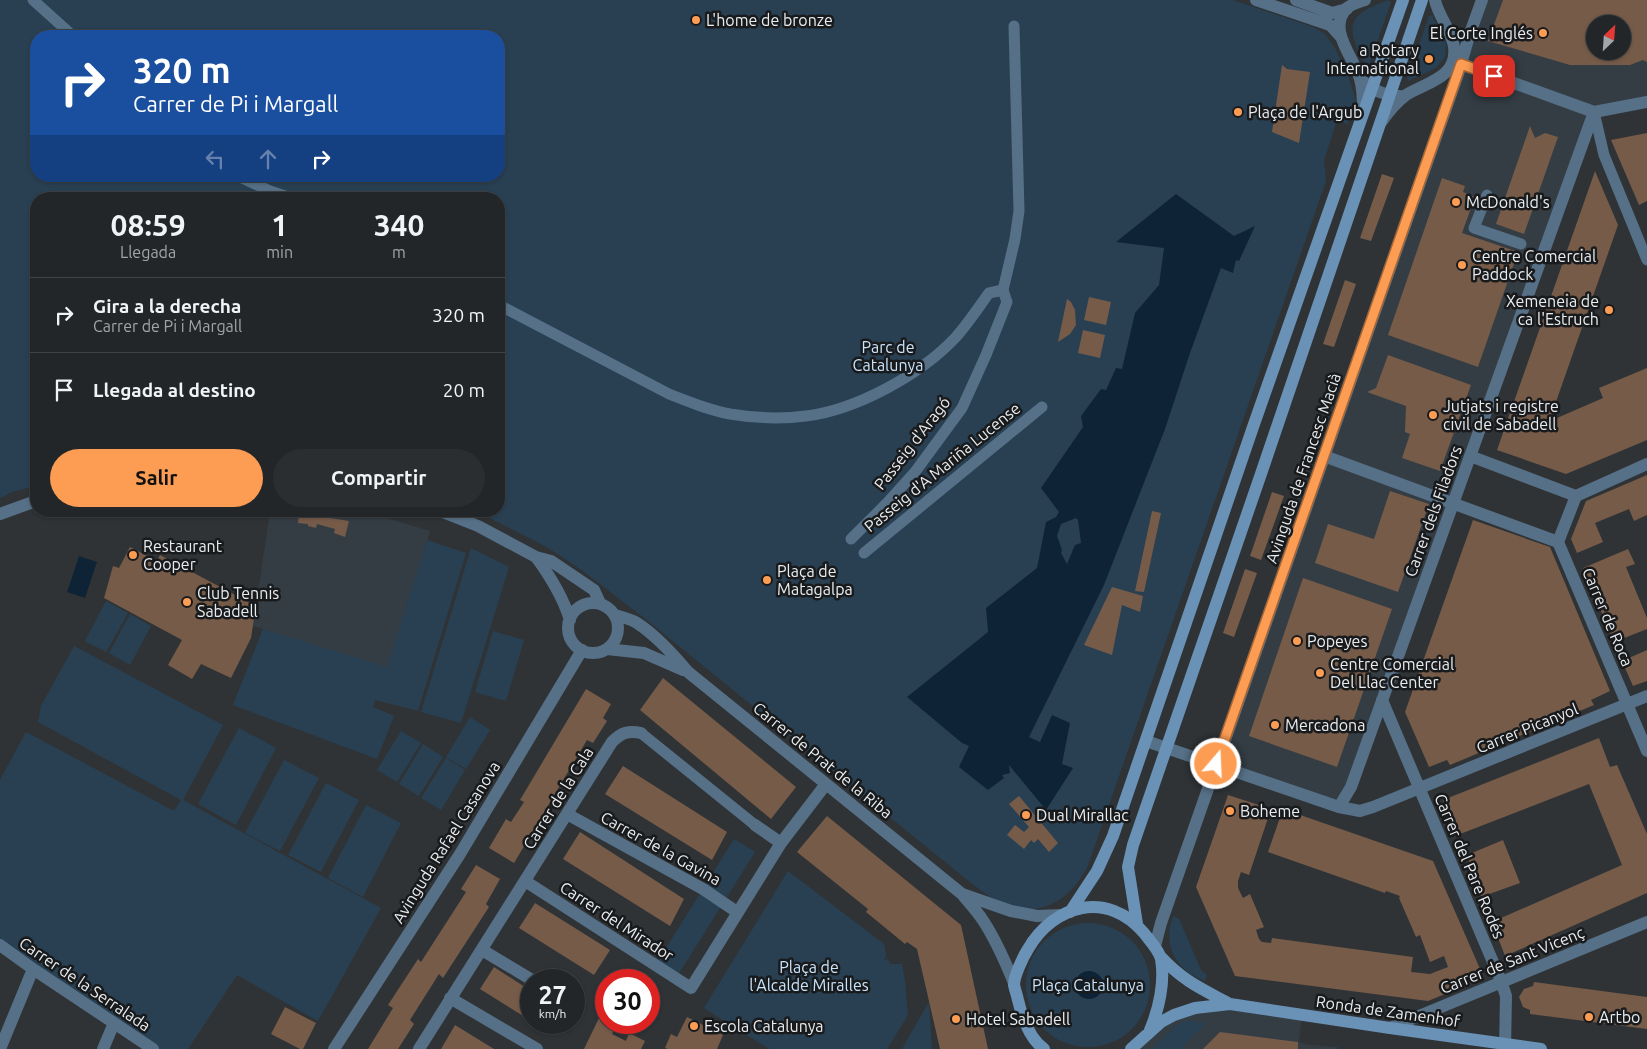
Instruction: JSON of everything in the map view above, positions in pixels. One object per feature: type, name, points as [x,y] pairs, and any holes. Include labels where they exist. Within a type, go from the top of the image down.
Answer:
[{"type":"main road","name":"Avinguda de Francesc Macià","points":[[1066,914],[1104,859],[1403,0]]},
{"type":"main road","name":"Avinguda de Francesc Macià","points":[[1137,924],[1128,867],[1130,856],[1422,0]]},
{"type":"main road","points":[[1039,1047],[1019,1004],[1014,983],[1023,959],[1034,938],[1054,919],[1094,906],[1107,908],[1137,924]]},
{"type":"main road","name":"Ronda de Zamenhof","points":[[1137,924],[1176,973],[1230,1004]]},
{"type":"main road","points":[[1149,1032],[1154,1020],[1161,984],[1158,952]]},
{"type":"main road","name":"Ronda de Zamenhof","points":[[1131,1049],[1161,1022],[1174,1015],[1195,1008],[1230,1004],[1505,1047],[1541,1049]]},
{"type":"street","points":[[33,0],[66,30]]},
{"type":"street","points":[[1256,0],[1330,25],[1341,37]]},
{"type":"street","points":[[1296,0],[1332,13],[1365,0]]},
{"type":"street","name":"Avinguda de Francesc Macià","points":[[1158,952],[1160,923],[1324,456],[1457,62],[1482,0]]},
{"type":"street","name":"Avinguda de Francesc Macià","points":[[1434,2],[1454,46],[1457,62]]},
{"type":"street","points":[[1341,37],[1341,18],[1346,9]]},
{"type":"street","points":[[505,308],[669,394],[695,405],[730,414],[765,417],[806,416],[869,397],[894,384],[934,357],[956,338],[989,293],[1003,290],[1015,239],[1019,211],[1014,26]]},
{"type":"street","name":"Avinguda de Francesc Macià","points":[[1341,37],[1360,79],[1363,95],[1363,114]]},
{"type":"street","points":[[1457,62],[1584,110],[1594,112],[1647,102]]},
{"type":"street","name":"Avinguda de Francesc Macià","points":[[1360,79],[1372,88],[1399,97],[1444,76],[1457,62]]},
{"type":"street","name":"Avinguda de Francesc Macià","points":[[1380,123],[1397,102],[1406,95]]},
{"type":"street","points":[[1594,112],[1604,155],[1647,260]]},
{"type":"street","name":"Carrer dels Filadors","points":[[1339,807],[1351,787],[1594,112]]},
{"type":"street","points":[[250,182],[275,192]]},
{"type":"street","points":[[1487,194],[1474,228],[1521,244]]},
{"type":"street","name":"Passeig d'Aragó","points":[[851,539],[915,472],[962,408],[1007,302],[1003,290]]},
{"type":"street","name":"Passeig d'A Mariña Lucense","points":[[864,553],[1042,407]]},
{"type":"street","points":[[1324,456],[1558,542],[1576,496],[1647,464]]},
{"type":"street","points":[[1470,456],[1576,496]]},
{"type":"street","points":[[0,514],[30,503]]},
{"type":"street","points":[[455,517],[478,526],[536,557],[552,561],[594,590],[600,604]]},
{"type":"street","name":"Carrer de Roca","points":[[1558,542],[1647,751]]},
{"type":"street","points":[[536,557],[565,603],[570,620]]},
{"type":"street","points":[[586,604],[600,604],[606,606],[615,615],[618,622],[618,630],[616,637],[606,649],[598,652],[582,650],[572,640],[569,633],[570,620],[573,613],[579,607],[586,604]]},
{"type":"street","name":"Carrer de Prat de la Riba","points":[[615,615],[642,626],[663,643],[688,672],[962,894]]},
{"type":"street","name":"Carrer de Prat de la Riba","points":[[606,649],[644,653],[688,672]]},
{"type":"street","name":"Avinguda Rafael Casanova","points":[[334,1049],[460,854],[582,650]]},
{"type":"street","name":"Carrer Picanyol","points":[[1419,788],[1647,696]]},
{"type":"street","name":"Carrer del Pare Rodés","points":[[1382,700],[1502,981],[1506,996],[1505,1047]]},
{"type":"street","name":"Carrer de la Cala","points":[[418,1049],[612,742],[618,736],[626,732],[641,732],[781,843]]},
{"type":"street","name":"Carrer del Pare Rodés","points":[[1146,741],[1339,807],[1360,811],[1419,788]]},
{"type":"street","points":[[737,912],[781,843],[826,784]]},
{"type":"street","name":"Carrer de la Gavina","points":[[567,814],[704,889],[737,912]]},
{"type":"street","name":"Carrer del Mirador","points":[[525,881],[690,988],[737,912]]},
{"type":"street","points":[[962,894],[1011,911],[1037,916],[1066,914]]},
{"type":"street","points":[[962,894],[982,919],[1003,956],[1014,983]]},
{"type":"street","name":"Carrer de Sant Vicenç","points":[[1390,1028],[1647,922]]},
{"type":"street","name":"Carrer de la Serralada","points":[[0,945],[153,1049]]},
{"type":"street","points":[[482,950],[520,973]]},
{"type":"street","points":[[0,1048],[33,969]]},
{"type":"street","points":[[450,998],[537,1049]]},
{"type":"street","points":[[103,1049],[114,1023]]},
{"type":"shaded area","points":[[1482,0],[1647,0],[1647,102],[1594,112],[1345,808],[1218,764],[1459,71],[1470,64],[1464,52]]},
{"type":"shaded area","points":[[1176,194],[1234,236],[1255,226],[1239,261],[1236,260],[1233,273],[1221,268],[1165,429],[1104,585],[1029,737],[1040,742],[1052,715],[1070,723],[1062,764],[1073,768],[1046,810],[1009,765],[1010,773],[1002,775],[1004,778],[988,790],[959,767],[969,746],[962,743],[907,697],[988,632],[986,608],[1037,568],[1046,522],[1056,517],[1059,512],[1041,488],[1083,427],[1081,416],[1101,389],[1106,390],[1116,368],[1122,369],[1135,313],[1159,285],[1164,248],[1116,242]],"holes":[[[1076,518],[1078,520],[1081,543],[1075,545],[1067,564],[1061,553],[1062,550],[1057,536],[1061,524]]]},
{"type":"shaded area","points":[[269,517],[383,517],[430,531],[387,668],[253,626]]},
{"type":"shaded area","points":[[79,556],[97,562],[85,598],[67,592]]},
{"type":"shaded area","points":[[1089,971],[1099,975],[1103,985],[1099,995],[1089,999],[1079,995],[1075,985],[1079,975]]},
{"type":"shaded area","points":[[1195,1008],[1302,1015],[1299,1042],[1310,1045],[1338,1047],[1337,1049],[1131,1049],[1149,1032]]},
{"type":"green space","name":"Parc de Catalunya","points":[[0,0],[1233,0],[1313,27],[1325,34],[1335,48],[1348,75],[1356,101],[1348,124],[1337,120],[1324,160],[1326,181],[1087,868],[1075,885],[1064,896],[1040,908],[1013,908],[987,895],[643,617],[583,571],[547,547],[488,517],[505,517],[505,192],[30,192],[30,487],[15,491],[0,498]]},
{"type":"green space","points":[[1388,0],[1391,2],[1367,67],[1354,41],[1353,27],[1359,15],[1373,6]]},
{"type":"green space","points":[[1432,15],[1446,44],[1445,57],[1436,68],[1408,81],[1407,79],[1429,16]]},
{"type":"green space","points":[[427,540],[466,553],[418,711],[375,700],[373,707],[394,716],[377,759],[233,705],[263,629],[387,667]]},
{"type":"green space","points":[[471,548],[509,567],[461,723],[421,712]]},
{"type":"green space","points":[[106,601],[128,613],[106,652],[85,641]]},
{"type":"green space","points":[[130,614],[151,626],[130,665],[109,653]]},
{"type":"green space","points":[[493,631],[524,640],[506,701],[475,692]]},
{"type":"green space","points":[[74,646],[223,725],[183,800],[381,908],[318,1021],[237,975],[188,1049],[153,1049],[0,945],[0,780],[26,732],[174,811],[181,800],[38,722],[41,706]]},
{"type":"green space","points":[[470,717],[490,730],[466,769],[446,757]]},
{"type":"green space","points":[[239,728],[276,748],[236,825],[198,804]]},
{"type":"green space","points":[[401,731],[421,743],[397,782],[377,770]]},
{"type":"green space","points":[[423,744],[443,757],[419,796],[399,784]]},
{"type":"green space","points":[[446,758],[465,770],[441,810],[421,798]]},
{"type":"green space","points":[[284,760],[319,778],[280,851],[245,833]]},
{"type":"green space","points":[[326,783],[359,800],[321,872],[288,855]]},
{"type":"green space","points":[[366,805],[401,823],[363,897],[328,878]]},
{"type":"green space","points":[[734,839],[755,852],[678,975],[658,961]]},
{"type":"green space","name":"Plaça de l'Alcalde Miralles","points":[[788,871],[884,944],[886,956],[884,960],[888,959],[890,964],[902,964],[908,1015],[887,1049],[769,1049],[704,1008]]},
{"type":"green space","points":[[1173,916],[1179,919],[1201,970],[1207,975],[1205,981],[1186,970],[1174,956],[1169,937]]},
{"type":"green space","name":"Plaça Catalunya","points":[[1088,923],[1112,928],[1132,941],[1145,961],[1150,985],[1145,1009],[1132,1029],[1112,1042],[1088,1047],[1064,1042],[1044,1029],[1031,1009],[1026,985],[1031,961],[1044,941],[1064,928]]},
{"type":"green space","points":[[929,1002],[932,1049],[902,1049]]},
{"type":"green space","points":[[1187,1020],[1206,1023],[1180,1049],[1152,1049],[1177,1025]]},
{"type":"building","name":"El Corte Inglés","points":[[1503,0],[1647,0],[1647,62],[1643,60],[1630,65],[1570,65],[1488,41]]},
{"type":"building","points":[[1282,65],[1287,69],[1310,72],[1299,143],[1272,132]]},
{"type":"building","points":[[1530,126],[1535,138],[1545,133],[1558,137],[1524,234],[1496,224]]},
{"type":"building","points":[[1647,133],[1647,201],[1639,205],[1611,140]]},
{"type":"building","points":[[1595,171],[1618,225],[1551,416],[1557,418],[1603,398],[1599,388],[1647,368],[1647,440],[1566,474],[1497,450]]},
{"type":"building","points":[[1382,174],[1394,178],[1371,241],[1360,238]]},
{"type":"building","name":"Centre Comercial Paddock","points":[[1442,178],[1465,186],[1463,192],[1475,197],[1462,233],[1518,252],[1478,367],[1388,335]]},
{"type":"building","points":[[1345,280],[1356,284],[1334,347],[1323,344]]},
{"type":"building","points":[[1089,297],[1111,302],[1106,325],[1084,320]]},
{"type":"building","points":[[1067,299],[1075,310],[1076,325],[1070,334],[1058,342]]},
{"type":"building","points":[[1083,330],[1105,335],[1100,358],[1078,353]]},
{"type":"building","name":"Jutjats i registre civil de Sabadell","points":[[1388,355],[1471,385],[1459,418],[1463,426],[1457,424],[1440,471],[1402,458],[1410,434],[1405,432],[1406,406],[1367,392],[1376,388]]},
{"type":"building","points":[[1647,475],[1647,515],[1634,521],[1629,509],[1595,523],[1603,542],[1577,553],[1571,539],[1586,501]]},
{"type":"building","points":[[1390,491],[1429,504],[1398,592],[1315,563],[1328,524],[1374,539]]},
{"type":"building","points":[[1272,492],[1284,496],[1261,560],[1250,556]]},
{"type":"building","points":[[1152,511],[1161,513],[1144,592],[1135,591]]},
{"type":"building","points":[[299,517],[324,517],[349,521],[345,537],[334,533],[335,529],[317,524],[316,528],[308,526],[308,524],[298,523]]},
{"type":"building","points":[[1473,520],[1550,547],[1610,691],[1591,700],[1594,705],[1450,765],[1447,760],[1429,767],[1405,712]]},
{"type":"building","points":[[130,547],[157,561],[160,555],[256,606],[251,638],[231,678],[201,664],[192,679],[168,665],[182,640],[104,598],[113,566],[119,568]]},
{"type":"building","points":[[1628,549],[1635,564],[1626,567],[1647,618],[1647,629],[1614,642],[1583,568]]},
{"type":"building","points":[[1245,569],[1257,573],[1234,637],[1223,633]]},
{"type":"building","name":"Centre Comercial Del Llac Center","points":[[1303,578],[1392,609],[1337,767],[1249,736]]},
{"type":"building","points":[[1112,587],[1143,596],[1140,612],[1122,605],[1112,655],[1084,645]]},
{"type":"building","points":[[1647,650],[1647,681],[1633,686],[1622,661]]},
{"type":"building","points":[[663,678],[796,787],[771,819],[640,710]]},
{"type":"building","points":[[586,689],[611,704],[603,718],[607,721],[593,743],[587,740],[543,814],[548,817],[534,841],[529,838],[514,863],[489,848],[506,819],[511,822],[524,802],[520,800]]},
{"type":"building","points":[[1599,738],[1610,767],[1617,765],[1647,834],[1647,893],[1505,956],[1492,922],[1622,865],[1589,784],[1455,836],[1443,800]]},
{"type":"building","points":[[623,766],[727,832],[712,860],[605,794]]},
{"type":"building","points":[[1228,795],[1271,809],[1249,875],[1241,872],[1238,881],[1238,888],[1243,898],[1250,894],[1264,927],[1256,930],[1262,942],[1271,943],[1272,938],[1413,957],[1411,972],[1430,974],[1448,967],[1444,956],[1430,962],[1420,935],[1416,937],[1399,898],[1400,896],[1386,891],[1385,893],[1268,852],[1283,809],[1433,861],[1484,978],[1428,1001],[1235,976],[1196,887]]},
{"type":"building","name":"Dual Mirallac","points":[[1019,796],[1058,843],[1049,852],[1038,839],[1034,843],[1031,840],[1024,849],[1007,835],[1015,825],[1024,832],[1029,827],[1009,804]]},
{"type":"building","points":[[827,816],[961,925],[988,1049],[940,1049],[917,949],[907,942],[905,944],[866,912],[868,909],[797,852]]},
{"type":"building","points":[[580,832],[684,899],[670,926],[563,859]]},
{"type":"building","points":[[1503,840],[1520,883],[1481,897],[1467,855]]},
{"type":"building","points":[[476,865],[500,879],[486,904],[489,907],[443,978],[439,974],[410,1020],[414,1024],[398,1049],[368,1049],[393,1008],[388,1005],[418,959],[421,962],[466,892],[461,889]]},
{"type":"building","points":[[535,903],[610,950],[598,969],[595,969],[594,975],[519,928]]},
{"type":"building","points":[[494,967],[520,984],[520,1014],[480,989]]},
{"type":"building","points":[[1534,982],[1647,997],[1647,1029],[1530,1014],[1530,1010],[1523,1007],[1519,997],[1524,989],[1533,986]]},
{"type":"building","points":[[285,1007],[316,1023],[303,1049],[271,1034]]},
{"type":"building","name":"Escola Catalunya","points":[[687,1017],[723,1035],[717,1049],[665,1048],[671,1034],[677,1037]]},
{"type":"building","points":[[455,1025],[494,1049],[441,1049]]},
{"type":"building","points":[[595,1026],[595,1034],[612,1034],[626,1041],[629,1034],[631,1034],[645,1041],[641,1049],[584,1049]]},
{"type":"building","points":[[1220,1032],[1298,1042],[1298,1049],[1203,1049]]},
{"type":"place","name":"L'home de bronze","points":[[696,20]]},
{"type":"place","name":"El Corte Inglés","points":[[1543,33]]},
{"type":"place","name":"a Rotary International","points":[[1429,59]]},
{"type":"place","name":"Plaça de l'Argub","points":[[1238,112]]},
{"type":"place","name":"McDonald's","points":[[1456,202]]},
{"type":"place","name":"Centre Comercial Paddock","points":[[1462,265]]},
{"type":"place","name":"Xemeneia de ca l'Estruch","points":[[1609,310]]},
{"type":"place","name":"Jutjats i registre civil de Sabadell","points":[[1433,415]]},
{"type":"place","name":"Restaurant Cooper","points":[[133,555]]},
{"type":"place","name":"Plaça de Matagalpa","points":[[767,580]]},
{"type":"place","name":"Club Tennis Sabadell","points":[[187,602]]},
{"type":"place","name":"Popeyes","points":[[1297,641]]},
{"type":"place","name":"Centre Comercial Del Llac Center","points":[[1320,673]]},
{"type":"place","name":"Mercadona","points":[[1275,725]]},
{"type":"place","name":"Boheme","points":[[1230,811]]},
{"type":"place","name":"Dual Mirallac","points":[[1026,815]]},
{"type":"place","name":"Artbo","points":[[1589,1017]]},
{"type":"place","name":"Hotel Sabadell","points":[[956,1019]]},
{"type":"place","name":"Escola Catalunya","points":[[694,1026]]},
{"type":"route","points":[[1216,764],[1461,64],[1494,76]]}]
